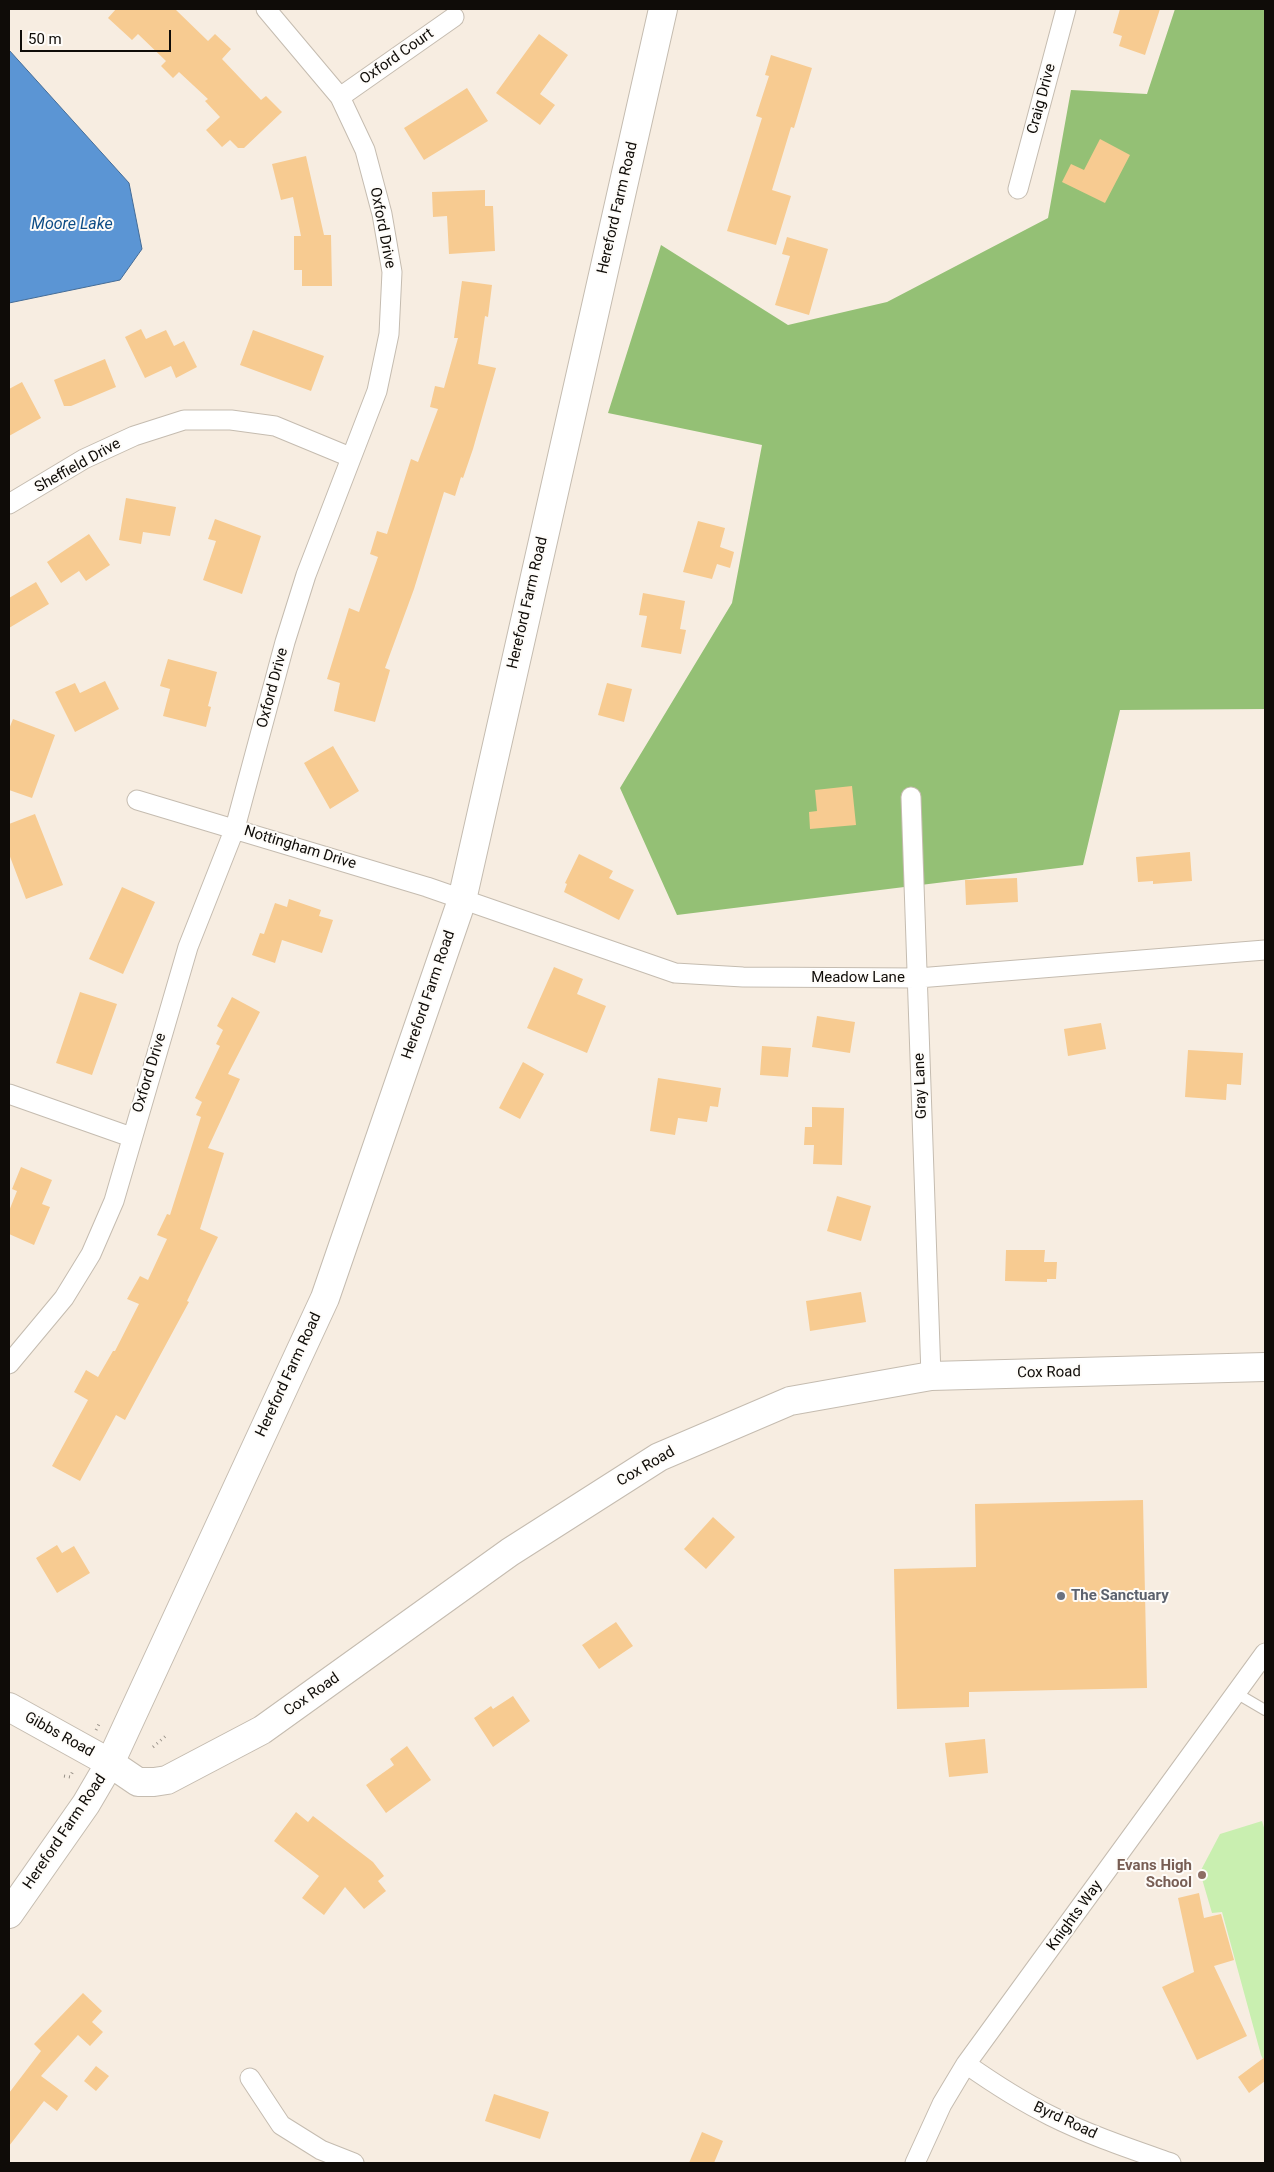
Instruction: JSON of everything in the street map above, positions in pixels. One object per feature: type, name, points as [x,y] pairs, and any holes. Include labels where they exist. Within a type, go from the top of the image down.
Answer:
[{"type":"street","name":"Oxford Drive","points":[[9,1364],[64,1298],[91,1254],[114,1201],[131,1137],[188,948],[235,828],[285,642],[306,574],[376,391],[389,334],[392,272],[382,214],[365,150],[340,97],[266,9]]},
{"type":"street","name":"Hereford Farm Road","points":[[9,1914],[86,1804],[110,1763],[325,1298],[462,900],[663,9]]},
{"type":"street","name":"Craig Drive","points":[[1018,189],[1066,9]]},
{"type":"street","name":"Oxford Court","points":[[340,97],[454,17]]},
{"type":"street","name":"Sheffield Drive","points":[[9,504],[84,459],[134,436],[184,420],[231,420],[274,426],[350,457]]},
{"type":"street","name":"Gray Lane","points":[[911,797],[931,1376]]},
{"type":"street","name":"Nottingham Drive","points":[[138,800],[427,887],[462,900]]},
{"type":"street","name":"Meadow Lane","points":[[462,900],[675,973],[743,977],[918,978],[1265,950]]},
{"type":"street","points":[[9,1094],[131,1137]]},
{"type":"street","name":"Cox Road","points":[[110,1763],[138,1782],[154,1782],[179,1775],[227,1750],[262,1730],[510,1552],[659,1457],[790,1401],[931,1376],[1265,1367]]},
{"type":"street","name":"Knights Way","points":[[914,2163],[942,2104],[966,2064],[1265,1653]]},
{"type":"street","name":"Gibbs Road","points":[[9,1708],[110,1763]]},
{"type":"street","name":"Byrd Road","points":[[966,2064],[1002,2089],[1050,2116],[1099,2138],[1172,2163]]},
{"type":"street","points":[[250,2078],[281,2125],[321,2150],[354,2163]]},
{"type":"lane","points":[[1236,1693],[1265,1710]]},
{"type":"path","points":[[154,1748],[168,1734]]},
{"type":"path","points":[[64,1776],[70,1777],[73,1771]]},
{"type":"green space","points":[[1175,9],[1265,9],[1265,709],[1120,710],[1083,865],[677,915],[620,788],[732,603],[762,445],[608,413],[661,245],[788,325],[887,302],[1048,218],[1071,90],[1147,94]]},
{"type":"green space","points":[[1262,1821],[1265,1831],[1265,2063],[1261,2055],[1222,1912],[1212,1913],[1200,1872],[1220,1834]]},
{"type":"water","name":"Moore Lake","points":[[9,50],[129,183],[142,249],[120,280],[9,303]]},
{"type":"building","points":[[116,9],[175,9],[208,41],[215,34],[231,49],[222,59],[261,100],[266,96],[282,112],[244,148],[238,148],[230,140],[222,147],[206,130],[220,117],[205,101],[208,99],[179,72],[173,78],[161,66],[166,61],[138,34],[132,40],[108,18]]},
{"type":"building","points":[[1120,9],[1160,9],[1145,55],[1119,46],[1122,36],[1113,33]]},
{"type":"building","points":[[539,34],[568,55],[540,94],[555,105],[540,125],[496,93]]},
{"type":"building","points":[[771,55],[812,68],[794,128],[791,127],[772,190],[791,196],[776,245],[727,231],[762,118],[756,116],[769,76],[765,75]]},
{"type":"building","points":[[467,88],[488,121],[424,160],[404,128]]},
{"type":"building","points":[[1100,139],[1130,155],[1105,203],[1062,182],[1071,164],[1084,170]]},
{"type":"building","points":[[306,156],[324,235],[331,235],[332,286],[302,286],[302,270],[294,270],[294,236],[301,236],[293,197],[281,200],[272,164]]},
{"type":"building","points":[[485,190],[485,206],[493,206],[495,251],[449,254],[447,216],[433,217],[432,192]]},
{"type":"building","points":[[787,237],[828,249],[809,315],[775,305],[790,256],[782,254]]},
{"type":"building","points":[[462,281],[492,285],[488,317],[485,316],[478,364],[496,368],[463,478],[461,477],[455,496],[444,492],[414,589],[385,668],[390,670],[375,722],[334,711],[340,683],[327,679],[349,608],[359,612],[378,557],[370,554],[377,531],[387,534],[411,459],[418,462],[438,409],[430,407],[435,386],[444,388],[458,338],[454,338]]},
{"type":"building","points":[[141,329],[146,339],[166,330],[174,346],[184,341],[197,367],[176,378],[171,366],[145,378],[125,337]]},
{"type":"building","points":[[253,330],[324,356],[311,391],[240,365]]},
{"type":"building","points":[[105,359],[116,387],[71,406],[64,406],[54,380]]},
{"type":"building","points":[[22,382],[41,418],[9,436],[9,389]]},
{"type":"building","points":[[126,498],[176,507],[170,536],[143,532],[141,544],[119,540]]},
{"type":"building","points":[[215,519],[261,536],[242,594],[203,580],[216,541],[208,539]]},
{"type":"building","points":[[698,521],[725,528],[720,547],[734,552],[730,568],[717,564],[712,579],[683,572]]},
{"type":"building","points":[[89,534],[110,565],[86,581],[79,571],[61,583],[47,562]]},
{"type":"building","points":[[36,582],[49,604],[9,628],[9,598]]},
{"type":"building","points":[[643,593],[685,601],[680,629],[686,630],[681,654],[641,647],[647,616],[639,615]]},
{"type":"building","points":[[168,659],[217,672],[208,706],[211,707],[206,727],[163,716],[170,689],[160,686]]},
{"type":"building","points":[[105,681],[119,709],[75,732],[55,692],[75,683],[80,693]]},
{"type":"building","points":[[607,683],[632,689],[624,722],[598,715]]},
{"type":"building","points":[[13,719],[55,735],[32,798],[9,790],[9,729]]},
{"type":"building","points":[[333,746],[359,791],[330,809],[304,763]]},
{"type":"building","points":[[852,786],[856,825],[810,829],[809,812],[817,811],[815,790]]},
{"type":"building","points":[[35,814],[63,885],[26,899],[9,854],[9,824]]},
{"type":"building","points":[[1190,852],[1192,881],[1153,884],[1153,881],[1138,882],[1136,857]]},
{"type":"building","points":[[579,854],[613,871],[609,878],[634,890],[619,920],[564,892],[567,884],[565,883]]},
{"type":"building","points":[[1017,878],[1018,902],[966,905],[965,880]]},
{"type":"building","points":[[122,887],[155,902],[123,974],[89,959]]},
{"type":"building","points":[[289,899],[321,910],[319,916],[333,920],[322,953],[282,940],[275,963],[252,955],[260,933],[264,934],[275,903],[287,907]]},
{"type":"building","points":[[554,967],[583,979],[577,994],[606,1006],[587,1053],[527,1028]]},
{"type":"building","points":[[80,992],[117,1004],[92,1075],[56,1063]]},
{"type":"building","points":[[232,997],[260,1012],[228,1074],[240,1079],[208,1148],[224,1153],[200,1229],[218,1237],[187,1301],[189,1302],[125,1420],[116,1415],[80,1481],[52,1466],[88,1400],[74,1392],[86,1370],[98,1377],[113,1351],[115,1351],[139,1304],[127,1299],[140,1276],[148,1280],[167,1239],[157,1235],[167,1214],[170,1215],[201,1117],[196,1115],[202,1102],[195,1098],[220,1046],[216,1044],[223,1030],[217,1026]]},
{"type":"building","points":[[817,1016],[855,1022],[850,1053],[812,1047]]},
{"type":"building","points":[[1101,1023],[1106,1049],[1068,1056],[1064,1029]]},
{"type":"building","points":[[762,1046],[791,1048],[788,1077],[760,1075]]},
{"type":"building","points":[[1188,1050],[1243,1053],[1241,1085],[1227,1084],[1226,1100],[1185,1097]]},
{"type":"building","points":[[523,1062],[544,1074],[520,1119],[499,1108]]},
{"type":"building","points":[[658,1078],[721,1088],[718,1107],[710,1106],[707,1122],[678,1118],[675,1135],[650,1131]]},
{"type":"building","points":[[812,1107],[844,1108],[842,1165],[813,1164],[814,1145],[804,1145],[805,1127],[812,1127]]},
{"type":"building","points":[[21,1167],[52,1180],[42,1204],[50,1207],[34,1245],[9,1234],[9,1211],[17,1191],[12,1189]]},
{"type":"building","points":[[837,1196],[871,1206],[861,1241],[827,1231]]},
{"type":"building","points":[[1006,1250],[1045,1250],[1044,1262],[1057,1262],[1056,1279],[1047,1279],[1047,1282],[1005,1281]]},
{"type":"building","points":[[861,1292],[866,1322],[810,1331],[806,1301]]},
{"type":"building","name":"The Sanctuary","points":[[1143,1500],[1147,1688],[969,1692],[969,1707],[897,1709],[894,1569],[976,1567],[975,1504]]},
{"type":"building","points":[[713,1517],[735,1537],[706,1569],[684,1549]]},
{"type":"building","points":[[57,1545],[62,1553],[74,1546],[90,1573],[57,1593],[36,1558]]},
{"type":"building","points":[[616,1622],[633,1646],[599,1669],[582,1645]]},
{"type":"building","points":[[513,1696],[530,1721],[493,1747],[474,1718],[491,1706],[493,1709]]},
{"type":"building","points":[[985,1739],[988,1773],[949,1777],[945,1743]]},
{"type":"building","points":[[407,1746],[431,1780],[386,1813],[366,1785],[394,1765],[390,1759]]},
{"type":"building","points":[[296,1812],[308,1822],[313,1816],[373,1862],[384,1876],[378,1881],[386,1891],[364,1909],[345,1887],[324,1915],[302,1898],[319,1876],[274,1841]]},
{"type":"building","points":[[1199,1893],[1204,1918],[1221,1914],[1234,1960],[1214,1966],[1247,2036],[1197,2060],[1162,1987],[1194,1972],[1178,1898]]},
{"type":"building","points":[[83,1993],[102,2011],[92,2022],[103,2032],[90,2046],[78,2035],[41,2076],[68,2096],[57,2111],[44,2101],[9,2146],[9,2093],[41,2051],[34,2044]]},
{"type":"building","points":[[1265,2057],[1265,2081],[1249,2093],[1238,2077]]},
{"type":"building","points":[[96,2066],[109,2076],[96,2091],[84,2081]]},
{"type":"building","points":[[494,2094],[549,2112],[540,2139],[485,2121]]},
{"type":"building","points":[[702,2132],[723,2141],[714,2163],[689,2163]]},
{"type":"place","name":"The Sanctuary","points":[[1061,1596]]},
{"type":"place","name":"Evans High School","points":[[1202,1875]]}]
